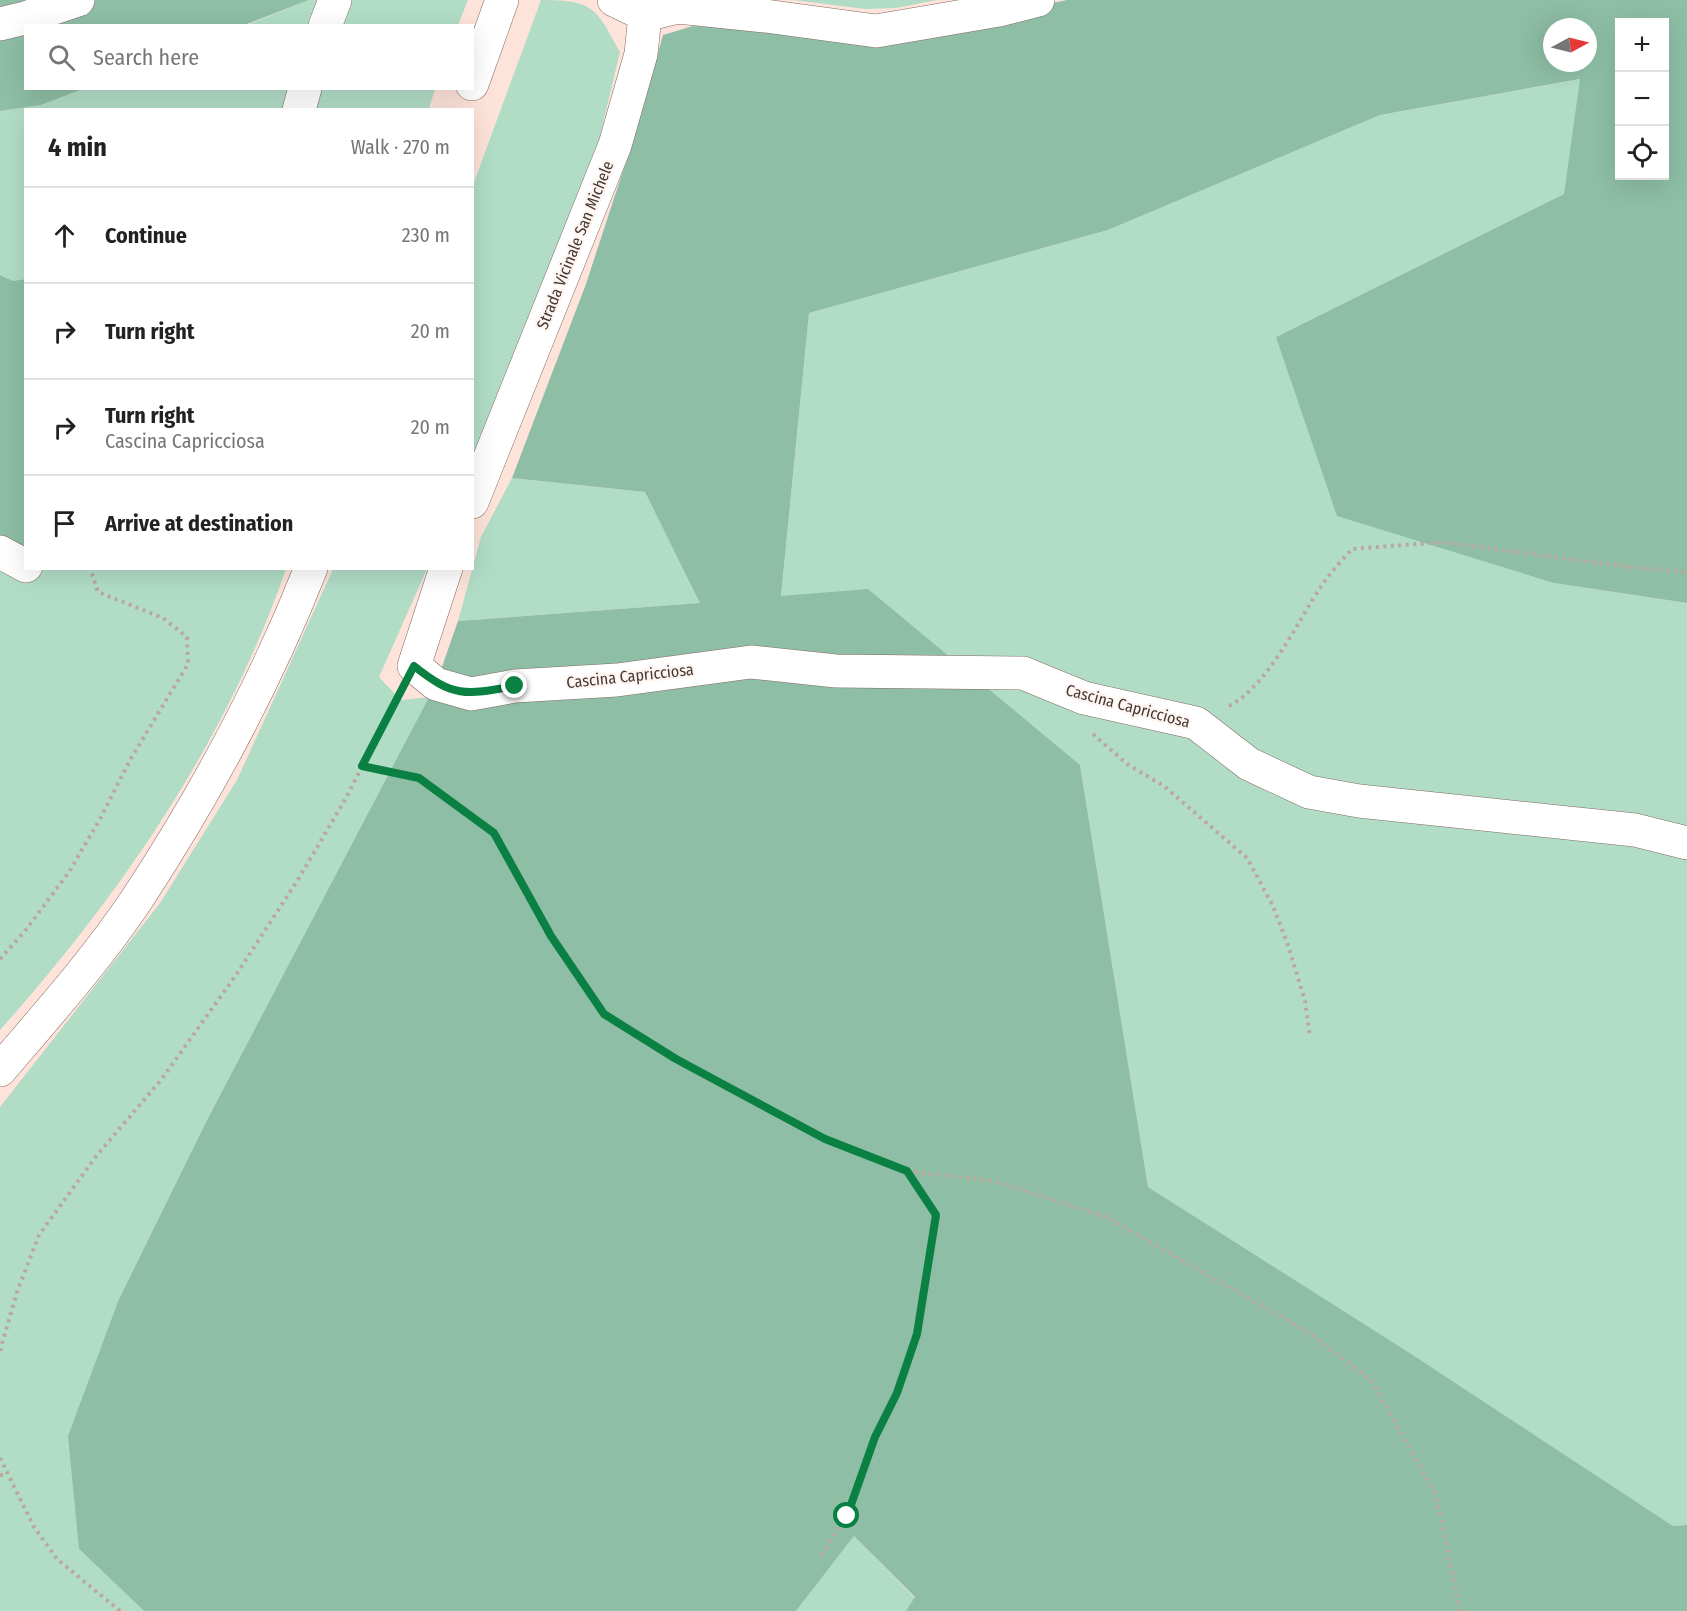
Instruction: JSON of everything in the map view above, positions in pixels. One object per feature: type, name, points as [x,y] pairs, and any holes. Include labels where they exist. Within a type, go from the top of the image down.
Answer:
[{"type":"street","points":[[0,24],[78,0]]},
{"type":"street","points":[[327,24],[335,0]]},
{"type":"street","points":[[474,78],[502,0]]},
{"type":"street","points":[[614,0],[645,15],[678,7],[876,31],[999,10],[1038,0]]},
{"type":"street","name":"Strada Vicinale San Michele","points":[[474,497],[615,145],[641,54],[645,15]]},
{"type":"street","points":[[299,108],[304,90]]},
{"type":"street","points":[[465,108],[470,90]]},
{"type":"street","points":[[0,552],[24,565]]},
{"type":"street","points":[[0,1070],[47,1015],[136,899],[221,758],[296,605],[310,570]]},
{"type":"street","points":[[414,666],[445,570]]},
{"type":"street","name":"Cascina Capricciosa","points":[[414,666],[436,684],[471,694],[515,686],[617,680],[751,662],[836,670],[1023,673],[1072,693],[1196,723],[1249,764],[1309,792],[1359,801],[1635,830],[1687,843]]},
{"type":"path","points":[[1196,723],[1244,698],[1280,651],[1324,582],[1352,549],[1443,542],[1629,567],[1687,572]]},
{"type":"path","points":[[0,959],[26,931],[69,872],[158,712],[188,664],[187,638],[163,618],[98,592],[91,570]]},
{"type":"path","points":[[0,1351],[17,1292],[39,1236],[97,1155],[160,1080],[236,975],[299,878],[362,766],[414,666]]},
{"type":"path","points":[[1072,693],[1094,736],[1127,764],[1164,786],[1247,858],[1272,906],[1288,945],[1305,1001],[1310,1036]]},
{"type":"path","points":[[362,766],[419,778],[494,833],[551,936],[604,1014],[676,1059],[825,1139],[907,1171],[994,1181],[1106,1217],[1306,1330],[1372,1381],[1436,1495],[1460,1611]]},
{"type":"path","points":[[821,1556],[847,1516],[875,1437],[897,1393],[917,1334],[936,1215],[907,1171]]},
{"type":"path","points":[[0,1458],[34,1527],[57,1559],[120,1611]]},
{"type":"path","points":[[0,1475],[7,1475]]},
{"type":"green space","points":[[0,0],[309,0],[247,24],[24,24],[24,90],[80,90],[41,105],[0,111]]},
{"type":"green space","points":[[309,0],[468,0],[458,24],[249,24]]},
{"type":"green space","points":[[541,0],[572,2],[591,10],[605,25],[620,52],[599,140],[474,458],[474,182]]},
{"type":"green space","points":[[793,0],[937,0],[896,8],[865,9]]},
{"type":"green space","points":[[1067,0],[1687,0],[1687,603],[1554,583],[1337,516],[1276,337],[1564,194],[1580,79],[1380,115],[1108,230],[809,313],[781,596],[868,589],[1080,765],[1148,1187],[1408,1352],[1673,1526],[1687,1525],[1687,1611],[906,1611],[915,1597],[854,1536],[796,1611],[144,1611],[79,1549],[68,1436],[119,1299],[206,1122],[436,684],[458,621],[700,603],[645,492],[512,478],[586,284],[638,125],[663,35],[693,26],[779,30],[877,40]]},
{"type":"green space","points":[[1581,79],[1564,194],[1276,337],[1554,583],[1687,603],[1687,1525],[1673,1526],[1148,1187],[1080,765],[781,597],[809,313],[1108,230],[1380,115]]},
{"type":"green space","points":[[80,90],[435,90],[429,108],[24,108],[24,279],[13,281],[0,275],[0,111],[41,105]]},
{"type":"green space","points":[[0,275],[13,281],[24,279],[24,567],[0,564]]},
{"type":"green space","points":[[512,478],[645,492],[701,603],[458,621],[472,570],[474,570],[481,537]]},
{"type":"green space","points":[[0,564],[24,567],[24,570],[286,570],[262,632],[233,694],[201,755],[166,813],[128,870],[87,925],[0,1030]]},
{"type":"green space","points":[[333,570],[427,570],[379,677],[401,700],[430,697],[206,1122],[119,1299],[79,1549],[144,1611],[0,1611],[0,1107],[160,903],[237,780]]},
{"type":"green space","points":[[854,1536],[915,1598],[906,1611],[796,1611]]},
{"type":"route","points":[[515,686],[471,694],[436,684],[414,666],[362,766],[419,778],[494,833],[551,936],[604,1014],[676,1059],[825,1139],[907,1171],[936,1215],[917,1334],[897,1393],[875,1437],[847,1516]]}]
